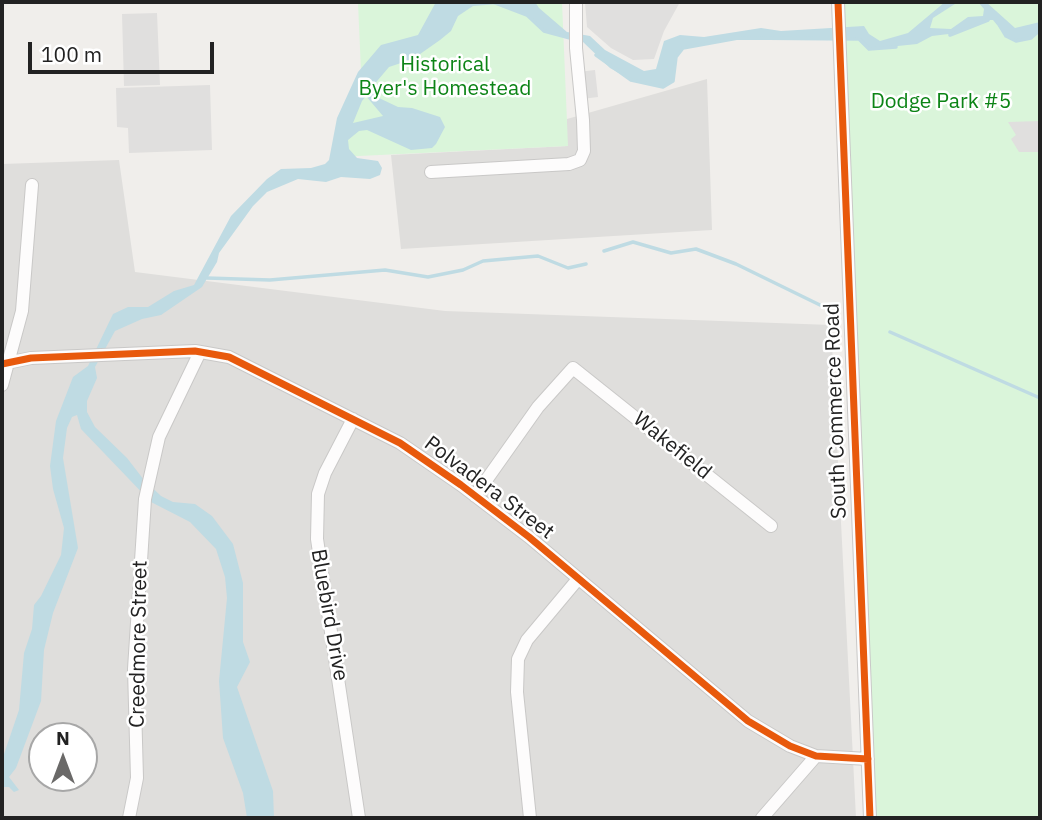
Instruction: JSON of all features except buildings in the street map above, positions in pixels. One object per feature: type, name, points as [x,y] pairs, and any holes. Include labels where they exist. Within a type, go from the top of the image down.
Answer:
[{"type":"street","points":[[431,172],[569,164],[580,160],[584,151],[576,45],[576,2]]},
{"type":"street","name":"South Commerce Road","points":[[838,2],[870,818]]},
{"type":"street","points":[[2,385],[22,311],[32,185]]},
{"type":"street","name":"Polvadera Street","points":[[6,363],[74,356],[200,352],[229,357],[400,443],[475,496],[748,721],[790,746],[816,756],[868,759]]},
{"type":"street","name":"Creedmore Street","points":[[130,818],[137,778],[134,669],[145,499],[159,437],[200,352]]},
{"type":"street","name":"Wakefield","points":[[475,496],[538,407],[573,368],[771,526]]},
{"type":"street","name":"Bluebird Drive","points":[[354,419],[325,473],[318,494],[317,539],[359,818]]},
{"type":"street","points":[[530,818],[517,692],[518,659],[527,640],[578,579]]},
{"type":"street","points":[[762,818],[816,756]]},
{"type":"shaded area","points":[[585,2],[680,2],[664,31],[654,59],[633,60],[611,48],[587,27]]},
{"type":"shaded area","points":[[157,13],[160,85],[124,86],[122,14]]},
{"type":"shaded area","points":[[595,70],[598,97],[582,99],[578,72]]},
{"type":"shaded area","points":[[707,79],[712,230],[401,249],[391,155],[567,146],[567,119]]},
{"type":"shaded area","points":[[210,85],[212,150],[129,153],[128,128],[117,127],[116,88]]},
{"type":"shaded area","points":[[1040,121],[1040,152],[1019,152],[1011,139],[1016,135],[1008,122]]},
{"type":"shaded area","points":[[119,160],[135,272],[445,311],[831,325],[856,818],[2,818],[2,164]]},
{"type":"green space","name":"Historical Byer's Homestead","points":[[562,2],[568,146],[338,157],[361,71],[358,3]]},
{"type":"green space","name":"Dodge Park #5","points":[[839,2],[1040,2],[1040,818],[875,818]]},
{"type":"water","points":[[436,2],[535,2],[567,32],[590,36],[605,50],[644,71],[656,69],[664,41],[680,35],[704,37],[761,28],[781,31],[864,26],[869,34],[880,41],[908,33],[945,2],[958,2],[933,18],[930,28],[951,29],[968,17],[983,16],[984,9],[978,2],[986,2],[1015,28],[1040,22],[1040,30],[1031,38],[1016,41],[1006,36],[993,20],[987,20],[957,33],[932,36],[917,44],[869,49],[859,39],[738,38],[683,48],[676,57],[673,81],[663,87],[631,80],[610,68],[582,41],[544,31],[527,15],[512,8],[498,4],[473,6],[458,16],[451,31],[413,59],[389,67],[372,87],[379,98],[398,107],[412,108],[440,117],[445,127],[436,144],[432,148],[411,150],[367,130],[359,131],[348,140],[349,149],[357,158],[378,161],[382,168],[380,175],[370,179],[341,177],[326,182],[298,179],[267,192],[253,206],[219,253],[217,262],[202,287],[161,315],[142,319],[115,331],[95,367],[97,378],[87,401],[87,412],[95,427],[127,458],[144,480],[161,496],[173,502],[195,504],[212,516],[233,544],[243,583],[243,642],[250,662],[237,687],[273,791],[274,818],[247,818],[243,793],[223,738],[219,681],[227,598],[225,577],[216,549],[190,522],[151,502],[81,429],[77,415],[72,417],[67,428],[63,458],[78,548],[53,613],[44,650],[41,701],[33,722],[28,722],[28,736],[16,768],[9,777],[19,790],[14,792],[9,787],[2,787],[2,760],[19,710],[24,653],[32,629],[34,605],[61,555],[64,528],[53,489],[50,466],[56,421],[73,377],[88,366],[113,314],[128,307],[148,307],[174,291],[194,285],[231,216],[267,179],[281,169],[311,168],[329,160],[337,118],[358,72],[381,45],[418,35]],"holes":[[[366,96],[383,116],[353,123]]]},
{"type":"waterway","points":[[493,2],[527,15],[544,31],[570,38]]},
{"type":"waterway","points":[[950,35],[988,20]]},
{"type":"waterway","points":[[1000,26],[1006,36],[1016,41],[1031,38],[1040,30]]},
{"type":"waterway","points":[[596,55],[631,80],[663,87],[673,81],[676,57],[683,48],[738,38],[859,39],[869,49],[896,47]]},
{"type":"waterway","points":[[604,251],[633,242],[671,253],[696,249],[736,264],[822,306]]},
{"type":"waterway","points":[[207,278],[270,280],[385,270],[428,277],[463,270],[483,261],[538,256],[568,268],[586,264]]},
{"type":"waterway","points":[[890,332],[1040,398]]},
{"type":"cycle path","points":[[838,2],[870,818]]},
{"type":"cycle path","points":[[2,364],[31,358],[195,351],[229,357],[400,443],[461,485],[529,537],[748,721],[790,746],[816,756],[868,759]]}]
